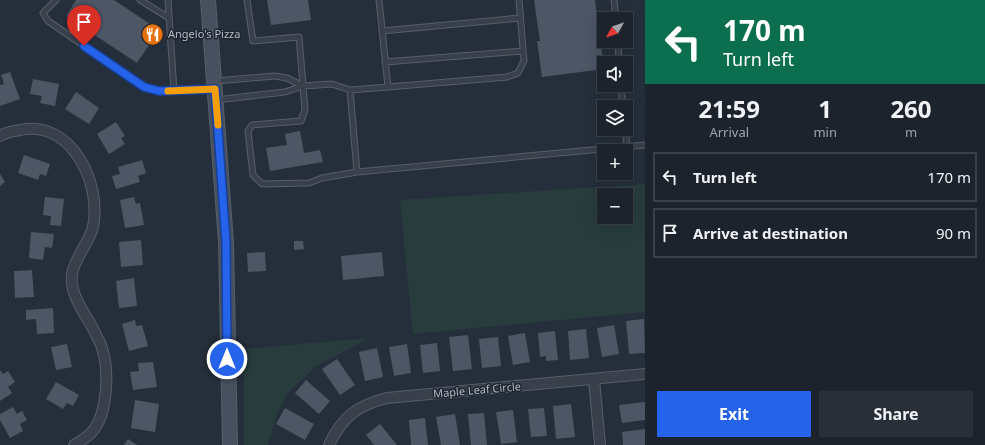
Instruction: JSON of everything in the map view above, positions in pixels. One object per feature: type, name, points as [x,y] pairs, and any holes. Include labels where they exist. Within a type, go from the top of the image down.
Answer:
[{"type":"main road","points":[[208,0],[226,242],[230,445]]},
{"type":"street","points":[[0,136],[4,133],[26,129],[44,129],[56,135],[66,142],[78,156],[88,173],[93,193],[95,211],[93,228],[72,274],[73,289],[78,304],[89,320],[104,352],[107,390],[102,416],[95,430],[74,445]]},
{"type":"street","name":"Maple Leaf Circle","points":[[329,445],[344,420],[361,407],[374,401],[387,398],[645,374]]},
{"type":"street","points":[[594,379],[600,445]]},
{"type":"lane","points":[[56,0],[43,13],[48,21],[144,87],[159,91],[215,90],[285,92],[303,86],[332,84],[350,90],[507,77],[518,73],[524,61],[519,0]]},
{"type":"lane","points":[[140,0],[169,18]]},
{"type":"lane","points":[[168,0],[174,91]]},
{"type":"lane","points":[[247,0],[253,41],[299,37],[305,110],[301,121],[252,126],[248,131],[253,175],[262,184],[309,182],[322,178],[357,172],[597,149]]},
{"type":"lane","points":[[379,0],[388,87]]},
{"type":"lane","points":[[614,0],[615,12]]},
{"type":"lane","points":[[382,31],[520,18]]},
{"type":"lane","points":[[385,62],[523,51]]},
{"type":"lane","points":[[215,90],[275,76],[287,78],[303,86]]},
{"type":"lane","points":[[350,90],[357,172]]},
{"type":"lane","points":[[633,146],[645,145]]},
{"type":"green space","points":[[645,184],[645,312],[413,334],[400,200]]},
{"type":"green space","points":[[369,338],[316,366],[287,394],[277,414],[268,445],[244,445],[244,380],[241,349]]},
{"type":"building","points":[[76,0],[114,0],[159,30],[137,63],[66,16]]},
{"type":"building","points":[[267,0],[308,0],[311,20],[271,25]]},
{"type":"building","points":[[534,0],[595,0],[597,15],[597,48],[601,48],[602,56],[597,56],[597,70],[542,77],[537,41],[540,41]]},
{"type":"building","points":[[10,72],[20,99],[0,106],[0,85],[4,84],[1,75]]},
{"type":"building","points":[[33,79],[59,84],[55,106],[40,103],[42,96],[30,94]]},
{"type":"building","points":[[76,92],[99,108],[89,124],[65,109]]},
{"type":"building","points":[[116,122],[125,136],[121,138],[125,144],[109,154],[97,134]]},
{"type":"building","points":[[300,131],[304,153],[320,150],[323,162],[270,171],[266,148],[287,145],[285,134]]},
{"type":"building","points":[[24,155],[50,164],[46,176],[40,174],[38,180],[18,173]]},
{"type":"building","points":[[142,160],[146,173],[138,176],[140,182],[116,189],[112,176],[120,174],[118,167]]},
{"type":"building","points":[[0,174],[5,182],[0,186]]},
{"type":"building","points":[[45,197],[64,199],[61,226],[50,225],[51,216],[43,215]]},
{"type":"building","points":[[134,197],[136,204],[140,203],[144,225],[125,228],[120,200]]},
{"type":"building","points":[[31,232],[54,234],[52,248],[45,247],[43,260],[29,258]]},
{"type":"building","points":[[141,240],[143,265],[121,267],[119,242]]},
{"type":"building","points":[[294,241],[303,241],[304,249],[294,250]]},
{"type":"building","points":[[265,252],[266,271],[248,272],[247,253]]},
{"type":"building","points":[[382,252],[384,276],[343,280],[341,256]]},
{"type":"building","points":[[32,270],[34,297],[15,298],[14,271]]},
{"type":"building","points":[[134,278],[137,306],[119,308],[116,281]]},
{"type":"building","points":[[53,308],[54,333],[37,334],[36,319],[26,320],[26,310]]},
{"type":"building","points":[[644,319],[645,353],[629,354],[626,321]]},
{"type":"building","points":[[135,320],[136,326],[142,325],[148,346],[129,351],[122,324]]},
{"type":"building","points":[[614,325],[619,354],[602,357],[597,328]]},
{"type":"building","points":[[586,329],[589,358],[570,360],[568,331]]},
{"type":"building","points":[[555,331],[558,360],[546,361],[546,356],[540,357],[538,333]]},
{"type":"building","points":[[525,333],[530,362],[513,365],[508,336]]},
{"type":"building","points":[[468,335],[472,369],[453,371],[449,337]]},
{"type":"building","points":[[498,337],[501,366],[482,368],[479,339]]},
{"type":"building","points":[[437,343],[440,371],[423,373],[420,345]]},
{"type":"building","points":[[67,344],[72,367],[56,370],[51,347]]},
{"type":"building","points":[[407,344],[411,373],[394,376],[389,347]]},
{"type":"building","points":[[377,348],[383,377],[365,381],[359,352]]},
{"type":"building","points":[[337,359],[355,385],[340,395],[322,369]]},
{"type":"building","points":[[153,362],[157,387],[133,390],[130,372],[139,371],[138,363]]},
{"type":"building","points":[[0,370],[3,374],[8,371],[15,382],[8,387],[12,393],[0,401]]},
{"type":"building","points":[[306,380],[330,401],[319,414],[295,393]]},
{"type":"building","points":[[56,382],[79,395],[73,406],[67,403],[63,409],[46,399]]},
{"type":"building","points":[[135,400],[159,404],[155,432],[131,428]]},
{"type":"building","points":[[645,402],[645,420],[622,423],[619,405]]},
{"type":"building","points":[[571,404],[575,437],[556,439],[553,406]]},
{"type":"building","points":[[13,407],[17,414],[22,411],[27,420],[20,424],[23,431],[10,438],[0,420],[0,414]]},
{"type":"building","points":[[285,408],[314,424],[305,440],[276,424]]},
{"type":"building","points":[[544,408],[547,436],[531,437],[528,409]]},
{"type":"building","points":[[513,410],[517,442],[501,444],[496,412]]},
{"type":"building","points":[[484,413],[487,445],[471,445],[468,414]]},
{"type":"building","points":[[455,414],[460,445],[441,445],[436,417]]},
{"type":"building","points":[[425,418],[428,445],[411,445],[409,420]]},
{"type":"building","points":[[380,424],[397,445],[374,445],[366,435]]},
{"type":"building","points":[[645,429],[645,445],[623,445],[622,432]]},
{"type":"building","points":[[128,439],[137,445],[124,445]]},
{"type":"slow traffic","points":[[168,91],[215,89],[218,125]]},
{"type":"place","name":"Angelo's Pizza","points":[[152,34]]},
{"type":"route","points":[[84,46],[144,87],[159,91],[215,89],[226,242],[227,359]]}]
